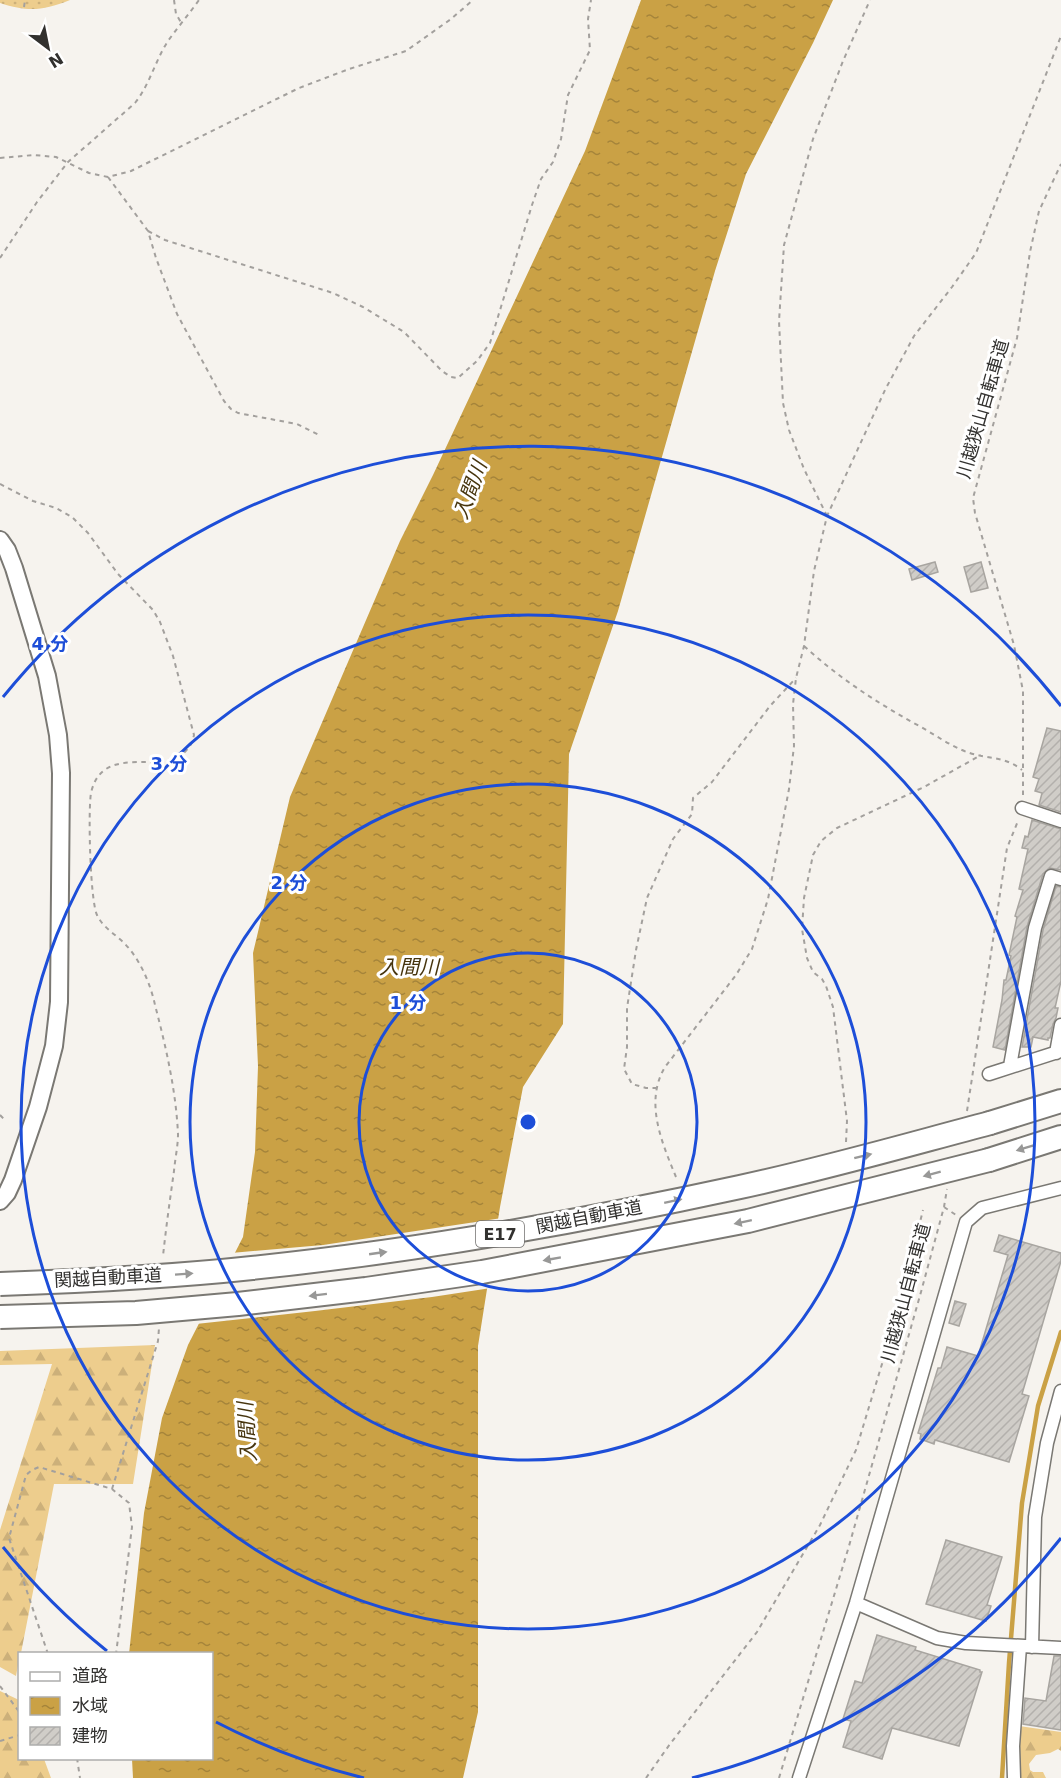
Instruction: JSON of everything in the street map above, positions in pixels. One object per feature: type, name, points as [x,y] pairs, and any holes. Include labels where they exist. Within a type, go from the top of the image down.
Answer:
[{"type":"highway","name":"関越自動車道","points":[[0,1284],[250,1269],[372,1254],[487,1236],[616,1213],[743,1186],[990,1123],[1061,1101]]},
{"type":"highway","name":"関越自動車道","points":[[0,1317],[136,1313],[237,1304],[366,1289],[482,1272],[748,1221],[989,1160],[1061,1137]]},
{"type":"street","points":[[0,540],[7,550],[23,597],[51,695],[58,735],[61,773],[61,830],[59,1002],[54,1046],[38,1107],[13,1180],[0,1202]]},
{"type":"street","points":[[1022,808],[1061,821]]},
{"type":"street","points":[[1010,1066],[1035,928],[1051,876],[1061,879]]},
{"type":"street","points":[[989,1074],[1058,1052],[1061,1025]]},
{"type":"street","points":[[799,1778],[856,1603],[966,1222],[982,1208],[1061,1188]]},
{"type":"street","points":[[1014,1778],[1013,1746],[1026,1647],[1035,1517],[1047,1443],[1061,1391]]},
{"type":"street","points":[[856,1603],[937,1638],[1003,1646],[1061,1648]]},
{"type":"path","points":[[24,7],[26,0]]},
{"type":"path","points":[[174,0],[176,14],[182,24]]},
{"type":"path","points":[[0,258],[37,202],[68,162],[135,103],[143,92],[168,41],[199,0]]},
{"type":"path","points":[[0,158],[33,155],[56,157],[89,173],[108,177],[131,171],[299,88],[406,51],[473,0]]},
{"type":"path","points":[[148,231],[165,240],[333,293],[363,307],[404,332],[442,371],[451,377],[458,378],[477,361],[490,343],[532,205],[542,179],[553,162],[561,139],[568,94],[590,50],[588,19],[591,0]]},
{"type":"path","points":[[827,516],[804,469],[789,430],[783,402],[779,321],[784,245],[813,139],[843,61],[870,0]]},
{"type":"path","points":[[676,1177],[657,1126],[656,1098],[659,1076],[731,983],[752,949],[768,898],[789,789],[794,746],[793,704],[796,678],[804,645],[814,571],[827,516],[885,390],[914,336],[975,253],[1061,36]]},
{"type":"path","name":"川越狭山自転車道","points":[[1022,808],[1024,705],[1019,669],[975,513],[973,498],[1017,338],[1037,219],[1061,164]]},
{"type":"path","points":[[108,177],[148,231],[177,314],[215,385],[231,409],[238,413],[297,424],[319,435]]},
{"type":"path","points":[[0,484],[72,517],[88,533],[118,574],[153,610],[173,656],[194,735],[190,746],[174,759],[118,764],[101,771],[95,779],[91,795],[91,861],[96,915],[103,925],[124,942],[138,959],[155,1003],[172,1080],[178,1136],[163,1265]]},
{"type":"path","points":[[804,645],[852,685],[893,712],[961,750],[1012,763],[1022,770]]},
{"type":"path","points":[[657,1088],[632,1084],[624,1069],[627,1047],[627,1008],[647,898],[674,839],[692,814],[693,798],[712,782],[770,706],[796,678]]},
{"type":"path","points":[[846,1142],[847,1121],[833,1007],[826,986],[822,979],[813,972],[807,958],[802,929],[804,898],[813,855],[821,841],[837,828],[924,787],[981,754]]},
{"type":"path","points":[[964,1121],[973,1078],[1007,848],[1022,808]]},
{"type":"path","points":[[0,1115],[4,1119]]},
{"type":"path","name":"川越狭山自転車道","points":[[779,1778],[856,1523],[921,1292],[947,1188]]},
{"type":"path","points":[[646,1778],[757,1632],[820,1525],[856,1450],[898,1311],[923,1210]]},
{"type":"path","points":[[112,1489],[158,1341],[159,1319]]},
{"type":"path","points":[[48,1652],[9,1538],[26,1475],[39,1467],[112,1489],[129,1503],[132,1527],[116,1652]]},
{"type":"path","points":[[0,1686],[18,1710]]},
{"type":"path","points":[[0,1741],[18,1736]]},
{"type":"path","points":[[77,1760],[80,1778]]},
{"type":"green space","points":[[0,0],[70,0],[51,6],[27,9],[0,3]]},
{"type":"green space","points":[[155,1345],[133,1484],[54,1484],[21,1652],[18,1652],[16,1676],[0,1667],[0,1530],[52,1364],[0,1365],[0,1351]]},
{"type":"green space","points":[[0,1691],[18,1700],[18,1760],[44,1760],[51,1778],[0,1778]]},
{"type":"green space","points":[[1019,1726],[1061,1732],[1061,1751],[1058,1749],[1036,1755],[1029,1764],[1030,1770],[1043,1772],[1046,1778],[1017,1778]]},
{"type":"water","name":"入間川","points":[[641,0],[833,0],[746,174],[715,271],[618,611],[569,754],[563,1024],[523,1087],[500,1207],[478,1346],[478,1712],[463,1778],[133,1778],[132,1760],[213,1760],[213,1652],[129,1652],[144,1513],[162,1418],[188,1345],[243,1237],[255,1152],[258,1066],[253,953],[290,797],[400,541],[585,151]]},
{"type":"pier","points":[[502,1218],[491,1288],[196,1324],[231,1253],[323,1245]]},
{"type":"building","points":[[935,562],[938,572],[912,580],[909,569]]},
{"type":"building","points":[[981,562],[988,588],[971,592],[964,567]]},
{"type":"building","points":[[1047,728],[1061,731],[1061,812],[1039,805],[1042,793],[1035,791],[1039,779],[1033,777]]},
{"type":"building","points":[[1032,820],[1061,829],[1061,870],[1050,868],[1043,874],[1027,927],[1005,1050],[993,1047],[1004,980],[1006,980],[1011,956],[1009,955],[1017,917],[1015,916],[1023,890],[1019,889],[1028,849],[1022,848],[1025,836],[1028,837]]},
{"type":"building","points":[[1056,886],[1061,887],[1061,981],[1055,1008],[1058,1008],[1056,1018],[1048,1040],[1033,1037],[1031,1047],[1022,1047],[1043,930]]},
{"type":"building","points":[[999,1235],[1061,1253],[1061,1261],[1022,1394],[1029,1396],[1009,1462],[935,1440],[934,1444],[920,1439],[921,1434],[918,1433],[938,1368],[941,1368],[947,1347],[978,1356],[1008,1255],[994,1251]]},
{"type":"building","points":[[955,1301],[966,1304],[959,1326],[949,1323]]},
{"type":"building","points":[[946,1540],[1002,1557],[987,1605],[991,1606],[986,1621],[926,1604]]},
{"type":"building","points":[[877,1635],[982,1672],[959,1746],[892,1728],[882,1759],[843,1747],[851,1721],[843,1719],[855,1681],[862,1683]]},
{"type":"building","points":[[1054,1656],[1061,1656],[1061,1730],[1023,1724],[1025,1698],[1046,1701]]},
{"type":"waterway","points":[[1002,1778],[1022,1503],[1038,1406],[1061,1332]]}]
